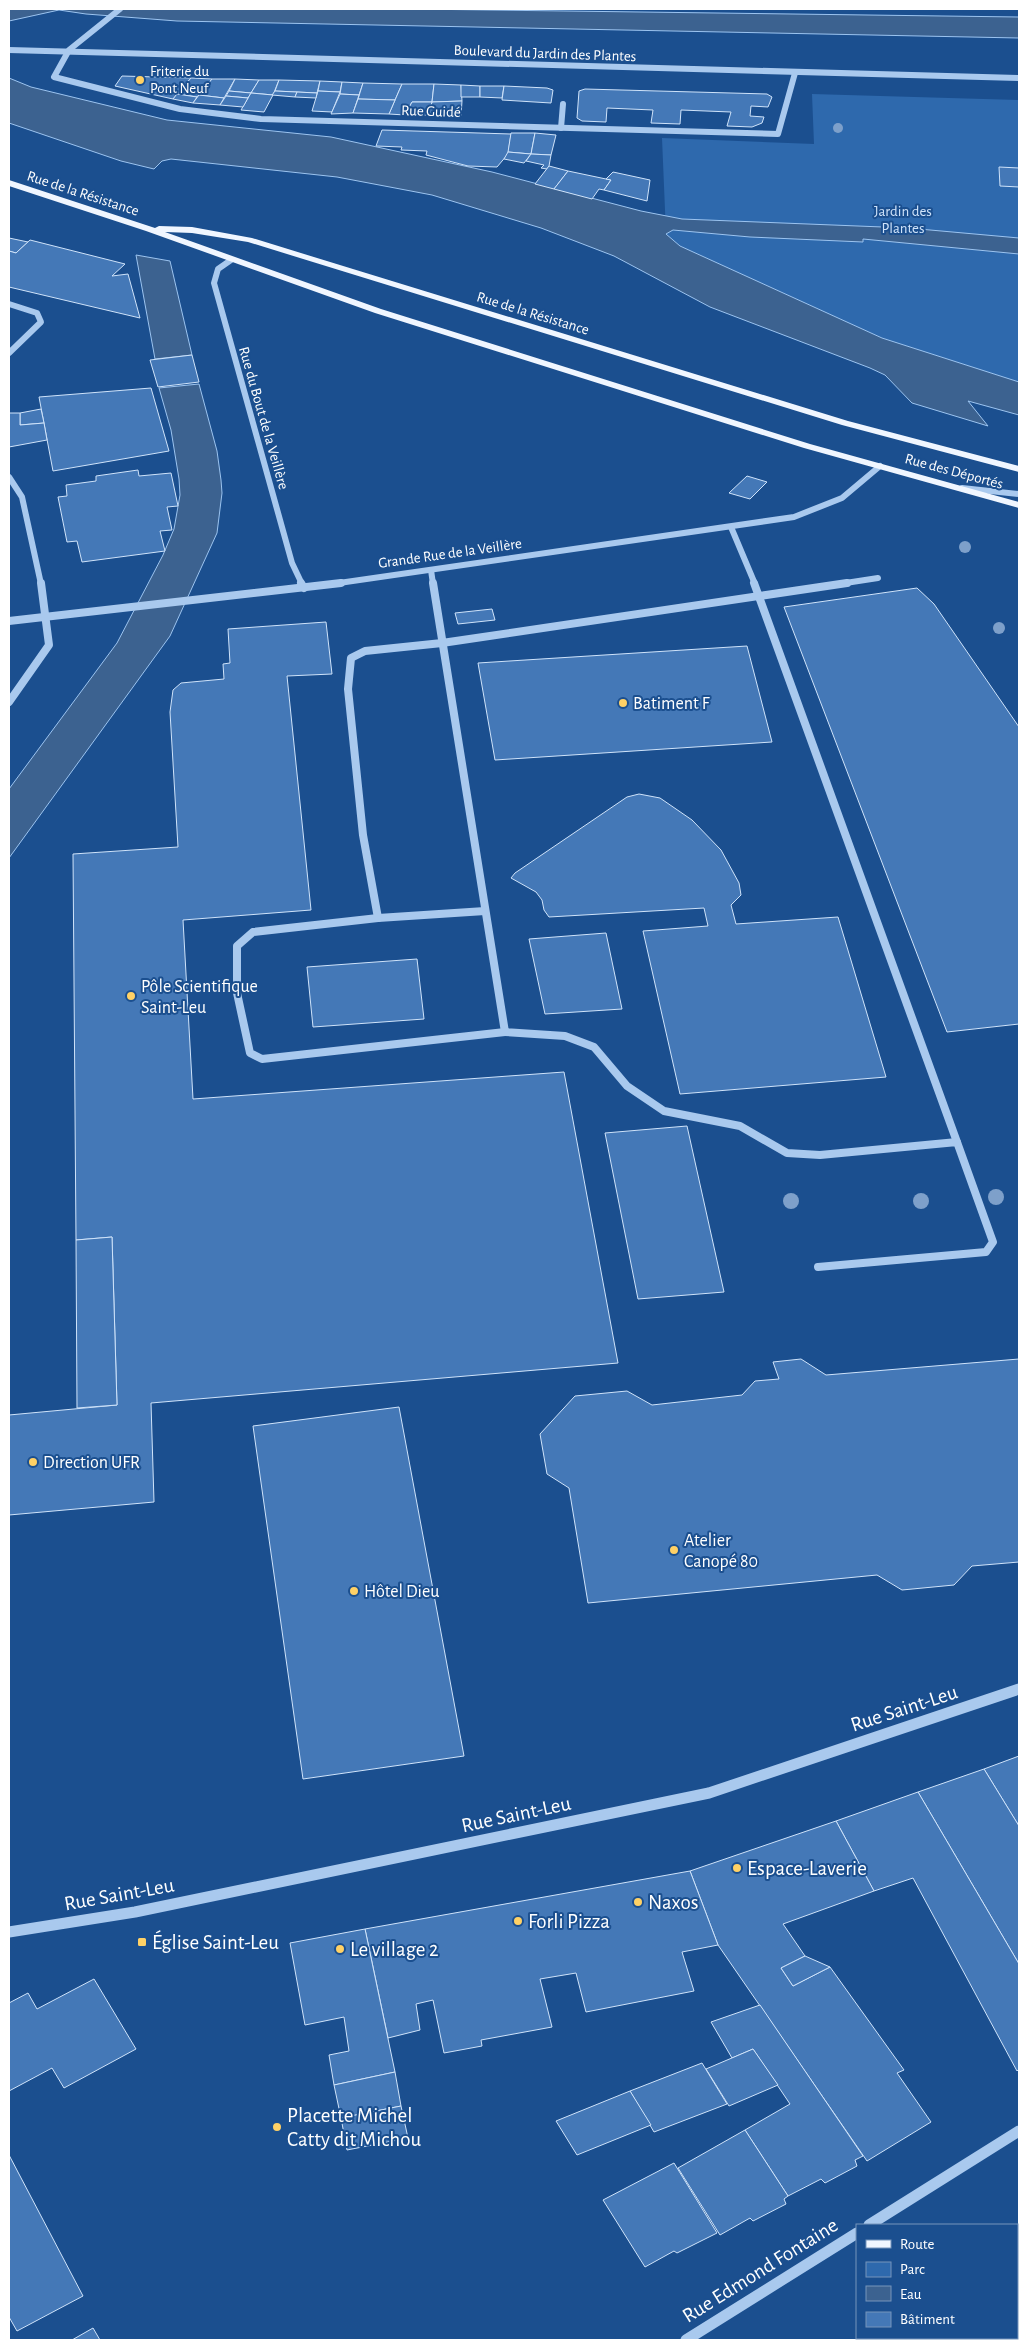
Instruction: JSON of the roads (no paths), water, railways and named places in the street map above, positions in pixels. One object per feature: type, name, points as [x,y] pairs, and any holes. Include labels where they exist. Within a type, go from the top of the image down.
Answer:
[{"type":"main road","name":"Rue de la Résistance","points":[[9,182],[149,229],[231,260],[378,311],[807,446],[880,466]]},
{"type":"main road","name":"Rue de la Résistance","points":[[149,229],[192,230],[249,240],[618,354],[905,439]]},
{"type":"main road","name":"Rue des Déportés","points":[[905,439],[1019,469]]},
{"type":"main road","name":"Rue des Déportés","points":[[880,466],[1019,504]]},
{"type":"street","points":[[69,50],[120,9]]},
{"type":"street","name":"Boulevard du Jardin des Plantes","points":[[10,50],[69,50],[795,73],[1019,78]]},
{"type":"street","name":"Rue Guidé","points":[[69,50],[54,77],[180,109],[261,119],[778,134],[795,73]]},
{"type":"street","points":[[561,128],[563,104]]},
{"type":"street","name":"Rue du Bout de la Veillère","points":[[231,260],[218,269],[214,283],[292,563],[304,588]]},
{"type":"street","points":[[9,304],[37,313],[41,322],[9,352]]},
{"type":"street","name":"Grande Rue de la Veillère","points":[[9,621],[304,588],[794,517],[842,498],[880,466]]},
{"type":"street","points":[[9,476],[22,498],[43,593],[50,645],[9,702]]},
{"type":"street","points":[[962,488],[1019,494]]},
{"type":"street","points":[[730,527],[759,594],[993,1242],[986,1252],[818,1267]]},
{"type":"street","points":[[431,570],[504,1032]]},
{"type":"street","points":[[378,918],[363,835],[348,689],[351,658],[365,652],[442,643],[759,594],[878,578]]},
{"type":"street","points":[[485,911],[378,918],[253,932],[237,946],[237,994],[250,1053],[262,1059],[504,1032],[565,1036],[594,1047],[627,1086],[664,1112],[740,1126],[787,1153],[820,1155],[957,1142]]},
{"type":"street","name":"Rue Saint-Leu","points":[[9,1932],[135,1912],[709,1793],[1019,1689]]},
{"type":"street","points":[[871,2224],[1019,2131]]},
{"type":"street","name":"Rue Edmond Fontaine","points":[[686,2340],[856,2234]]},
{"type":"water","points":[[9,9],[413,9],[1019,17],[1019,38],[177,21],[59,10],[9,21]]},
{"type":"water","points":[[9,78],[31,87],[167,120],[331,137],[492,172],[641,211],[682,219],[908,228],[1019,238],[1019,254],[863,239],[863,242],[750,237],[673,230],[666,234],[680,246],[882,338],[1019,382],[1019,415],[968,401],[988,426],[912,403],[885,375],[710,307],[614,256],[541,228],[432,195],[337,177],[171,159],[162,161],[154,169],[121,161],[9,123]]},
{"type":"water","points":[[136,255],[170,261],[192,355],[155,359]]},
{"type":"water","points":[[199,384],[217,451],[221,480],[222,493],[217,533],[170,636],[9,858],[9,789],[117,643],[163,555],[174,529],[180,495],[179,479],[171,430],[159,388]]},
{"type":"water","points":[[1018,2249],[1019,2340],[873,2340],[1018,2339]]},
{"type":"place","name":"Friterie du Pont Neuf","points":[[140,80]]},
{"type":"place","name":"Batiment F","points":[[623,703]]},
{"type":"place","name":"Pôle Scientifique Saint-Leu","points":[[131,996]]},
{"type":"place","name":"Direction UFR","points":[[33,1462]]},
{"type":"place","name":"Atelier Canopé 80","points":[[674,1550]]},
{"type":"place","name":"Hôtel Dieu","points":[[354,1591]]},
{"type":"place","name":"Espace-Laverie","points":[[737,1868]]},
{"type":"place","name":"Naxos","points":[[638,1902]]},
{"type":"place","name":"Forli Pizza","points":[[518,1921]]},
{"type":"place","name":"Église Saint-Leu","points":[[142,1942]]},
{"type":"place","name":"Le village 2","points":[[340,1949]]},
{"type":"place","name":"Placette Michel Catty dit Michou","points":[[277,2127]]},
{"type":"park label","name":"Jardin des Plantes","points":[[903,220]]}]
